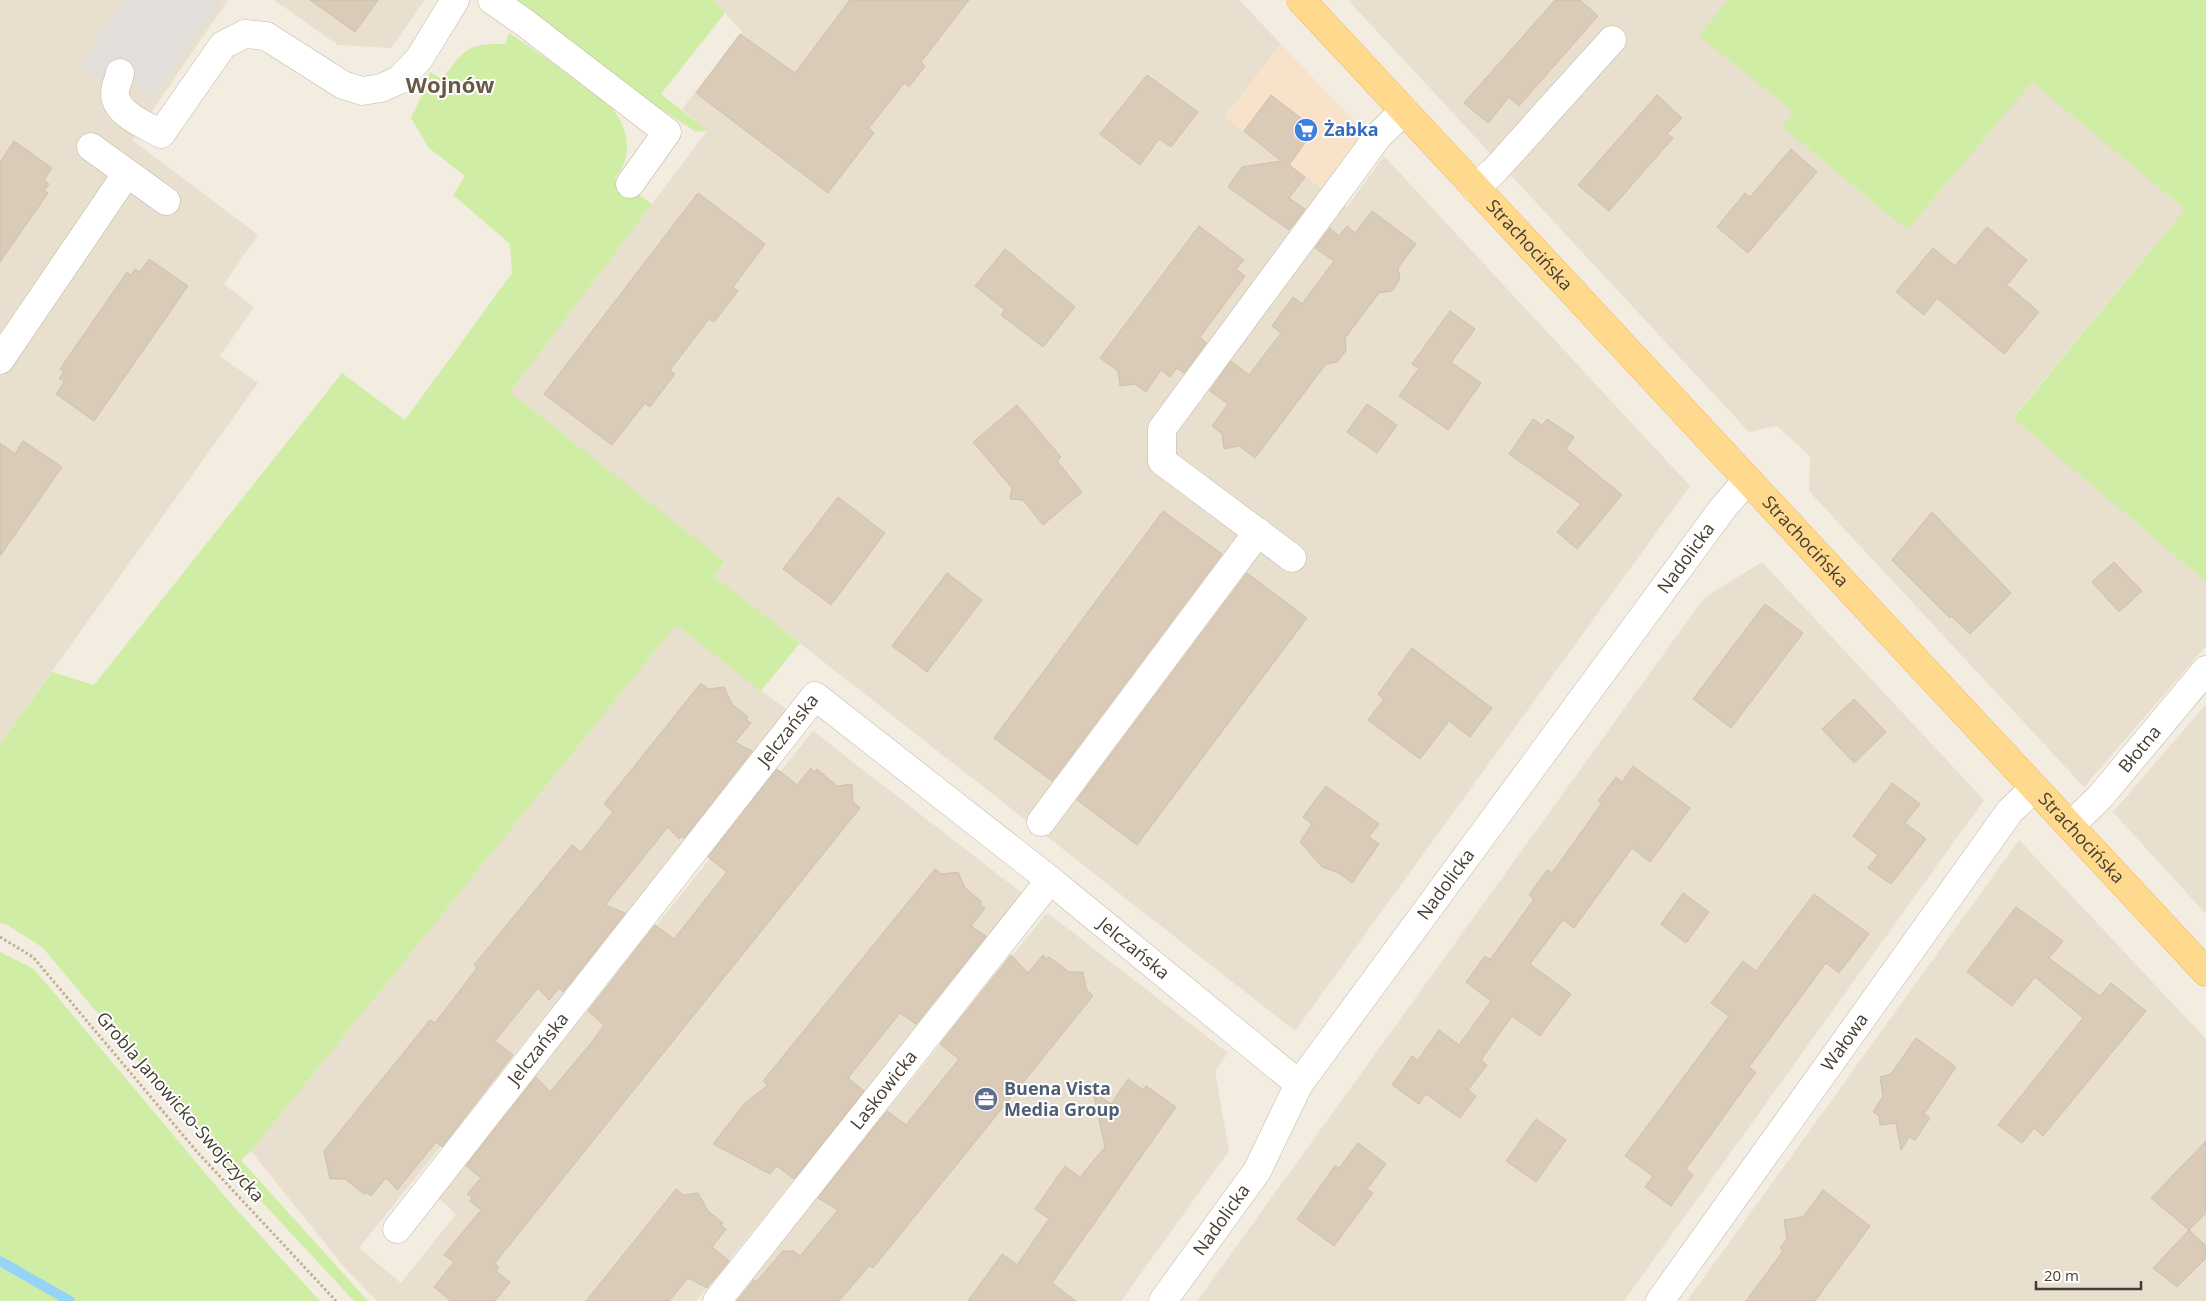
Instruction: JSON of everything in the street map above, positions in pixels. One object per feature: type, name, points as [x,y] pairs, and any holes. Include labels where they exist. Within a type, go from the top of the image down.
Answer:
[{"type":"main road","name":"Strachocińska","points":[[1301,0],[2206,972]]},
{"type":"street","points":[[120,73],[115,93],[118,104],[124,111],[161,134],[223,45],[245,34],[266,36],[343,85],[362,91],[381,88],[399,80],[419,59],[455,0]]},
{"type":"street","points":[[492,0],[525,23],[667,132],[630,184]]},
{"type":"street","points":[[1475,188],[1495,170],[1612,40]]},
{"type":"street","points":[[1292,558],[1162,461],[1162,429],[1379,135],[1404,110]]},
{"type":"street","points":[[91,147],[166,201]]},
{"type":"street","points":[[0,360],[127,173]]},
{"type":"street","name":"Nadolicka","points":[[1163,1301],[1257,1171],[1299,1084],[1723,508],[1747,480]]},
{"type":"street","points":[[1041,822],[1258,532]]},
{"type":"street","name":"Błotna","points":[[2070,826],[2100,797],[2206,670]]},
{"type":"street","name":"Jelczańska","points":[[397,1229],[815,696],[1050,880],[1299,1084]]},
{"type":"street","name":"Wałowa","points":[[1660,1301],[2010,811],[2034,788]]},
{"type":"street","name":"Laskowicka","points":[[717,1301],[1050,880]]},
{"type":"path","name":"Grobla Janowicko-Swojczycka","points":[[0,936],[33,957],[198,1153],[336,1301]]},
{"type":"shaded area","points":[[0,0],[228,0],[132,140],[258,235],[224,284],[254,307],[220,356],[258,383],[0,744]]},
{"type":"shaded area","points":[[124,0],[221,0],[153,97],[130,81],[100,80],[79,65]]},
{"type":"shaded area","points":[[274,0],[425,0],[391,48],[338,45]]},
{"type":"shaded area","points":[[713,0],[1239,0],[1281,44],[1225,117],[1347,207],[1384,156],[1690,486],[1295,1031],[714,576],[725,563],[510,392],[707,131],[682,109],[742,32]]},
{"type":"shaded area","points":[[1348,0],[1728,0],[1700,36],[1795,112],[1782,127],[1907,230],[2032,81],[2185,209],[2013,417],[2206,582],[2206,646],[2084,787],[1809,491],[1810,456],[1777,426],[1749,432]]},
{"type":"shaded area","points":[[1281,44],[1364,132],[1322,189],[1224,117]]},
{"type":"shaded area","points":[[1762,562],[1984,800],[1624,1301],[1197,1301],[1704,598]]},
{"type":"shaded area","points":[[676,625],[787,710],[787,715],[359,1248],[401,1283],[456,1214],[437,1197],[813,731],[1022,893],[1022,898],[696,1301],[377,1301],[344,1267],[251,1151]]},
{"type":"shaded area","points":[[2206,704],[2206,914],[2113,812]]},
{"type":"shaded area","points":[[2019,840],[2206,1039],[2206,1301],[1687,1301]]},
{"type":"shaded area","points":[[1049,914],[1228,1053],[1215,1071],[1229,1151],[1121,1301],[733,1301],[1045,915]]},
{"type":"green space","points":[[518,0],[713,0],[725,13],[661,94],[708,131],[696,132],[642,97],[537,18]]},
{"type":"green space","points":[[1728,0],[2206,0],[2206,582],[2013,418],[2185,209],[2032,82],[1907,230],[1782,127],[1794,112],[1699,36]]},
{"type":"green space","points":[[509,33],[558,67],[611,108],[623,127],[627,144],[625,162],[615,178],[652,204],[510,392],[725,562],[714,576],[800,643],[761,691],[676,625],[251,1151],[241,1160],[368,1301],[354,1301],[208,1144],[42,947],[7,925],[0,923],[0,744],[52,672],[94,685],[342,373],[405,420],[512,273],[510,244],[453,195],[465,176],[429,148],[411,118],[424,91],[430,72],[442,79],[467,50],[482,45],[505,44]]},
{"type":"green space","points":[[0,952],[34,969],[227,1199],[320,1301],[0,1301]]},
{"type":"building","points":[[310,0],[378,0],[355,32]]},
{"type":"building","points":[[850,0],[969,0],[921,62],[925,66],[909,87],[904,83],[869,128],[874,133],[828,193],[696,93],[740,34],[795,73]]},
{"type":"building","points":[[1555,0],[1580,0],[1598,16],[1519,106],[1509,97],[1488,123],[1464,103]]},
{"type":"building","points":[[1147,75],[1198,112],[1171,147],[1159,139],[1140,165],[1100,134]]},
{"type":"building","points":[[1271,95],[1315,129],[1289,165],[1305,177],[1289,198],[1305,209],[1289,230],[1228,187],[1242,167],[1281,161],[1244,131]]},
{"type":"building","points":[[1657,95],[1682,118],[1667,134],[1673,138],[1609,211],[1578,185]]},
{"type":"building","points":[[14,141],[52,168],[44,180],[49,184],[44,191],[48,193],[0,262],[0,162]]},
{"type":"building","points":[[1791,149],[1817,172],[1748,253],[1717,227],[1745,193],[1750,197]]},
{"type":"building","points":[[698,193],[765,244],[733,287],[738,291],[714,322],[709,319],[670,370],[675,374],[650,407],[645,403],[612,445],[544,394]]},
{"type":"building","points":[[1372,211],[1416,244],[1398,268],[1400,279],[1392,291],[1379,293],[1345,338],[1346,351],[1337,362],[1326,364],[1255,458],[1239,446],[1224,449],[1222,434],[1212,426],[1228,404],[1210,391],[1231,361],[1249,375],[1281,333],[1272,326],[1293,297],[1302,304],[1334,261],[1315,248],[1330,228],[1339,236],[1347,226],[1355,233]]},
{"type":"building","points":[[1199,226],[1244,260],[1236,269],[1245,276],[1200,337],[1206,343],[1184,373],[1177,368],[1170,377],[1161,370],[1146,392],[1135,384],[1120,386],[1118,371],[1100,358]]},
{"type":"building","points":[[1987,227],[2027,260],[2007,285],[2039,312],[2004,354],[1937,298],[1924,315],[1896,292],[1933,248],[1955,266]]},
{"type":"building","points":[[1005,249],[1075,307],[1043,347],[1001,315],[1005,310],[975,286]]},
{"type":"building","points":[[149,259],[188,286],[94,421],[56,394],[64,382],[59,378],[64,372],[60,369],[127,272],[131,275],[135,269],[140,272]]},
{"type":"building","points":[[1450,311],[1475,329],[1451,362],[1481,383],[1448,430],[1399,396],[1419,368],[1412,364]]},
{"type":"building","points":[[1367,404],[1397,425],[1377,453],[1347,432]]},
{"type":"building","points":[[1017,405],[1061,457],[1057,461],[1082,492],[1043,525],[1023,500],[1010,499],[1012,488],[973,442]]},
{"type":"building","points":[[1533,419],[1542,425],[1547,419],[1574,437],[1566,449],[1622,495],[1577,549],[1557,532],[1581,504],[1509,454]]},
{"type":"building","points":[[23,441],[62,467],[0,556],[0,443],[15,454]]},
{"type":"building","points":[[838,497],[885,533],[831,605],[783,569]]},
{"type":"building","points":[[1163,511],[1222,554],[1052,781],[994,738]]},
{"type":"building","points":[[1932,512],[2011,593],[1970,634],[1951,616],[1950,618],[1892,560]]},
{"type":"building","points":[[2114,562],[2142,591],[2119,612],[2092,582]]},
{"type":"building","points":[[947,573],[982,600],[927,672],[892,646]]},
{"type":"building","points":[[1247,573],[1307,618],[1137,845],[1077,800]]},
{"type":"building","points":[[1765,604],[1803,633],[1731,728],[1693,699]]},
{"type":"building","points":[[1412,648],[1492,708],[1470,737],[1449,721],[1420,759],[1368,720],[1384,699],[1378,694]]},
{"type":"building","points":[[701,683],[708,689],[724,687],[732,704],[748,717],[746,720],[751,723],[735,742],[752,751],[684,838],[681,836],[679,839],[668,827],[605,905],[625,913],[563,992],[559,988],[549,1000],[538,988],[495,1041],[513,1055],[442,1147],[436,1142],[397,1190],[386,1178],[371,1196],[366,1192],[364,1194],[345,1179],[330,1179],[324,1151],[430,1020],[435,1023],[477,968],[474,965],[572,845],[581,852],[613,812],[604,804]]},
{"type":"building","points":[[1854,699],[1886,732],[1854,763],[1822,729]]},
{"type":"building","points":[[1633,766],[1690,808],[1650,862],[1632,848],[1574,928],[1563,920],[1530,964],[1571,994],[1540,1036],[1512,1016],[1481,1060],[1487,1065],[1468,1090],[1476,1096],[1460,1118],[1426,1094],[1419,1104],[1392,1085],[1412,1056],[1418,1060],[1439,1030],[1459,1045],[1491,1001],[1466,982],[1485,956],[1490,960],[1534,899],[1529,895],[1547,870],[1552,873],[1602,803],[1598,801],[1616,777],[1622,782]]},
{"type":"building","points":[[811,768],[815,772],[817,769],[837,786],[852,784],[853,802],[860,808],[495,1263],[499,1267],[496,1271],[510,1282],[495,1301],[451,1301],[434,1287],[454,1262],[444,1255],[481,1210],[470,1201],[472,1198],[467,1194],[481,1178],[466,1166],[536,1077],[550,1092],[591,1043],[604,1025],[588,1011],[655,925],[674,939],[727,872],[708,857],[777,769],[797,785]]},
{"type":"building","points":[[1892,783],[1920,804],[1905,823],[1926,839],[1891,884],[1868,868],[1878,855],[1853,836]]},
{"type":"building","points":[[1326,786],[1379,824],[1369,837],[1379,844],[1352,883],[1339,873],[1322,867],[1300,842],[1312,824],[1303,817]]},
{"type":"building","points":[[935,869],[942,874],[958,872],[965,888],[982,902],[980,904],[985,908],[971,926],[986,936],[916,1024],[900,1013],[848,1078],[864,1091],[794,1179],[777,1166],[770,1174],[713,1144],[746,1102],[768,1085],[763,1081]]},
{"type":"building","points":[[1683,893],[1709,912],[1686,943],[1661,924]]},
{"type":"building","points":[[1814,894],[1869,934],[1839,973],[1826,963],[1749,1067],[1756,1072],[1686,1169],[1693,1175],[1671,1206],[1645,1187],[1653,1176],[1625,1156],[1729,1016],[1711,1003],[1743,961],[1756,971]]},
{"type":"building","points":[[2016,907],[2063,941],[2049,958],[2100,996],[2111,983],[2146,1011],[2043,1136],[2034,1128],[2022,1143],[1998,1125],[2083,1018],[2035,977],[2012,1006],[1967,972]]},
{"type":"building","points":[[1011,955],[1028,973],[1043,955],[1047,959],[1049,957],[1069,972],[1083,972],[1086,989],[1093,996],[873,1268],[869,1266],[839,1301],[737,1301],[754,1280],[756,1282],[783,1251],[794,1251],[800,1256],[838,1210],[818,1198],[887,1111],[906,1125],[959,1059],[940,1044]]},
{"type":"building","points":[[1916,1038],[1956,1067],[1924,1114],[1930,1118],[1915,1140],[1909,1137],[1901,1150],[1896,1123],[1880,1125],[1879,1116],[1873,1112],[1883,1096],[1880,1077],[1891,1074]]},
{"type":"building","points":[[1128,1079],[1143,1090],[1146,1086],[1176,1107],[1052,1283],[1076,1301],[968,1301],[1002,1254],[1017,1265],[1049,1219],[1035,1209],[1065,1166],[1080,1177],[1105,1147],[1093,1091],[1111,1104]]},
{"type":"building","points":[[1536,1119],[1566,1140],[1536,1182],[1506,1161]]},
{"type":"building","points":[[2206,1141],[2206,1213],[2189,1230],[2151,1198]]},
{"type":"building","points":[[1358,1143],[1386,1164],[1367,1189],[1373,1193],[1334,1246],[1297,1219],[1335,1166],[1339,1168]]},
{"type":"building","points":[[676,1189],[683,1195],[698,1193],[708,1211],[723,1223],[721,1226],[726,1229],[712,1247],[729,1261],[707,1288],[688,1278],[669,1301],[586,1301]]},
{"type":"building","points":[[1823,1190],[1870,1226],[1815,1301],[1746,1301],[1783,1251],[1780,1248],[1787,1239],[1784,1220],[1803,1217]]},
{"type":"building","points":[[2189,1230],[2206,1246],[2206,1258],[2177,1287],[2153,1268]]},
{"type":"waterway","points":[[0,1261],[70,1301]]},
{"type":"place","name":"Żabka","points":[[1306,130]]},
{"type":"place","name":"Buena Vista Media Group","points":[[986,1099]]},
{"type":"district","name":"Wojnów","points":[[450,85]]}]
